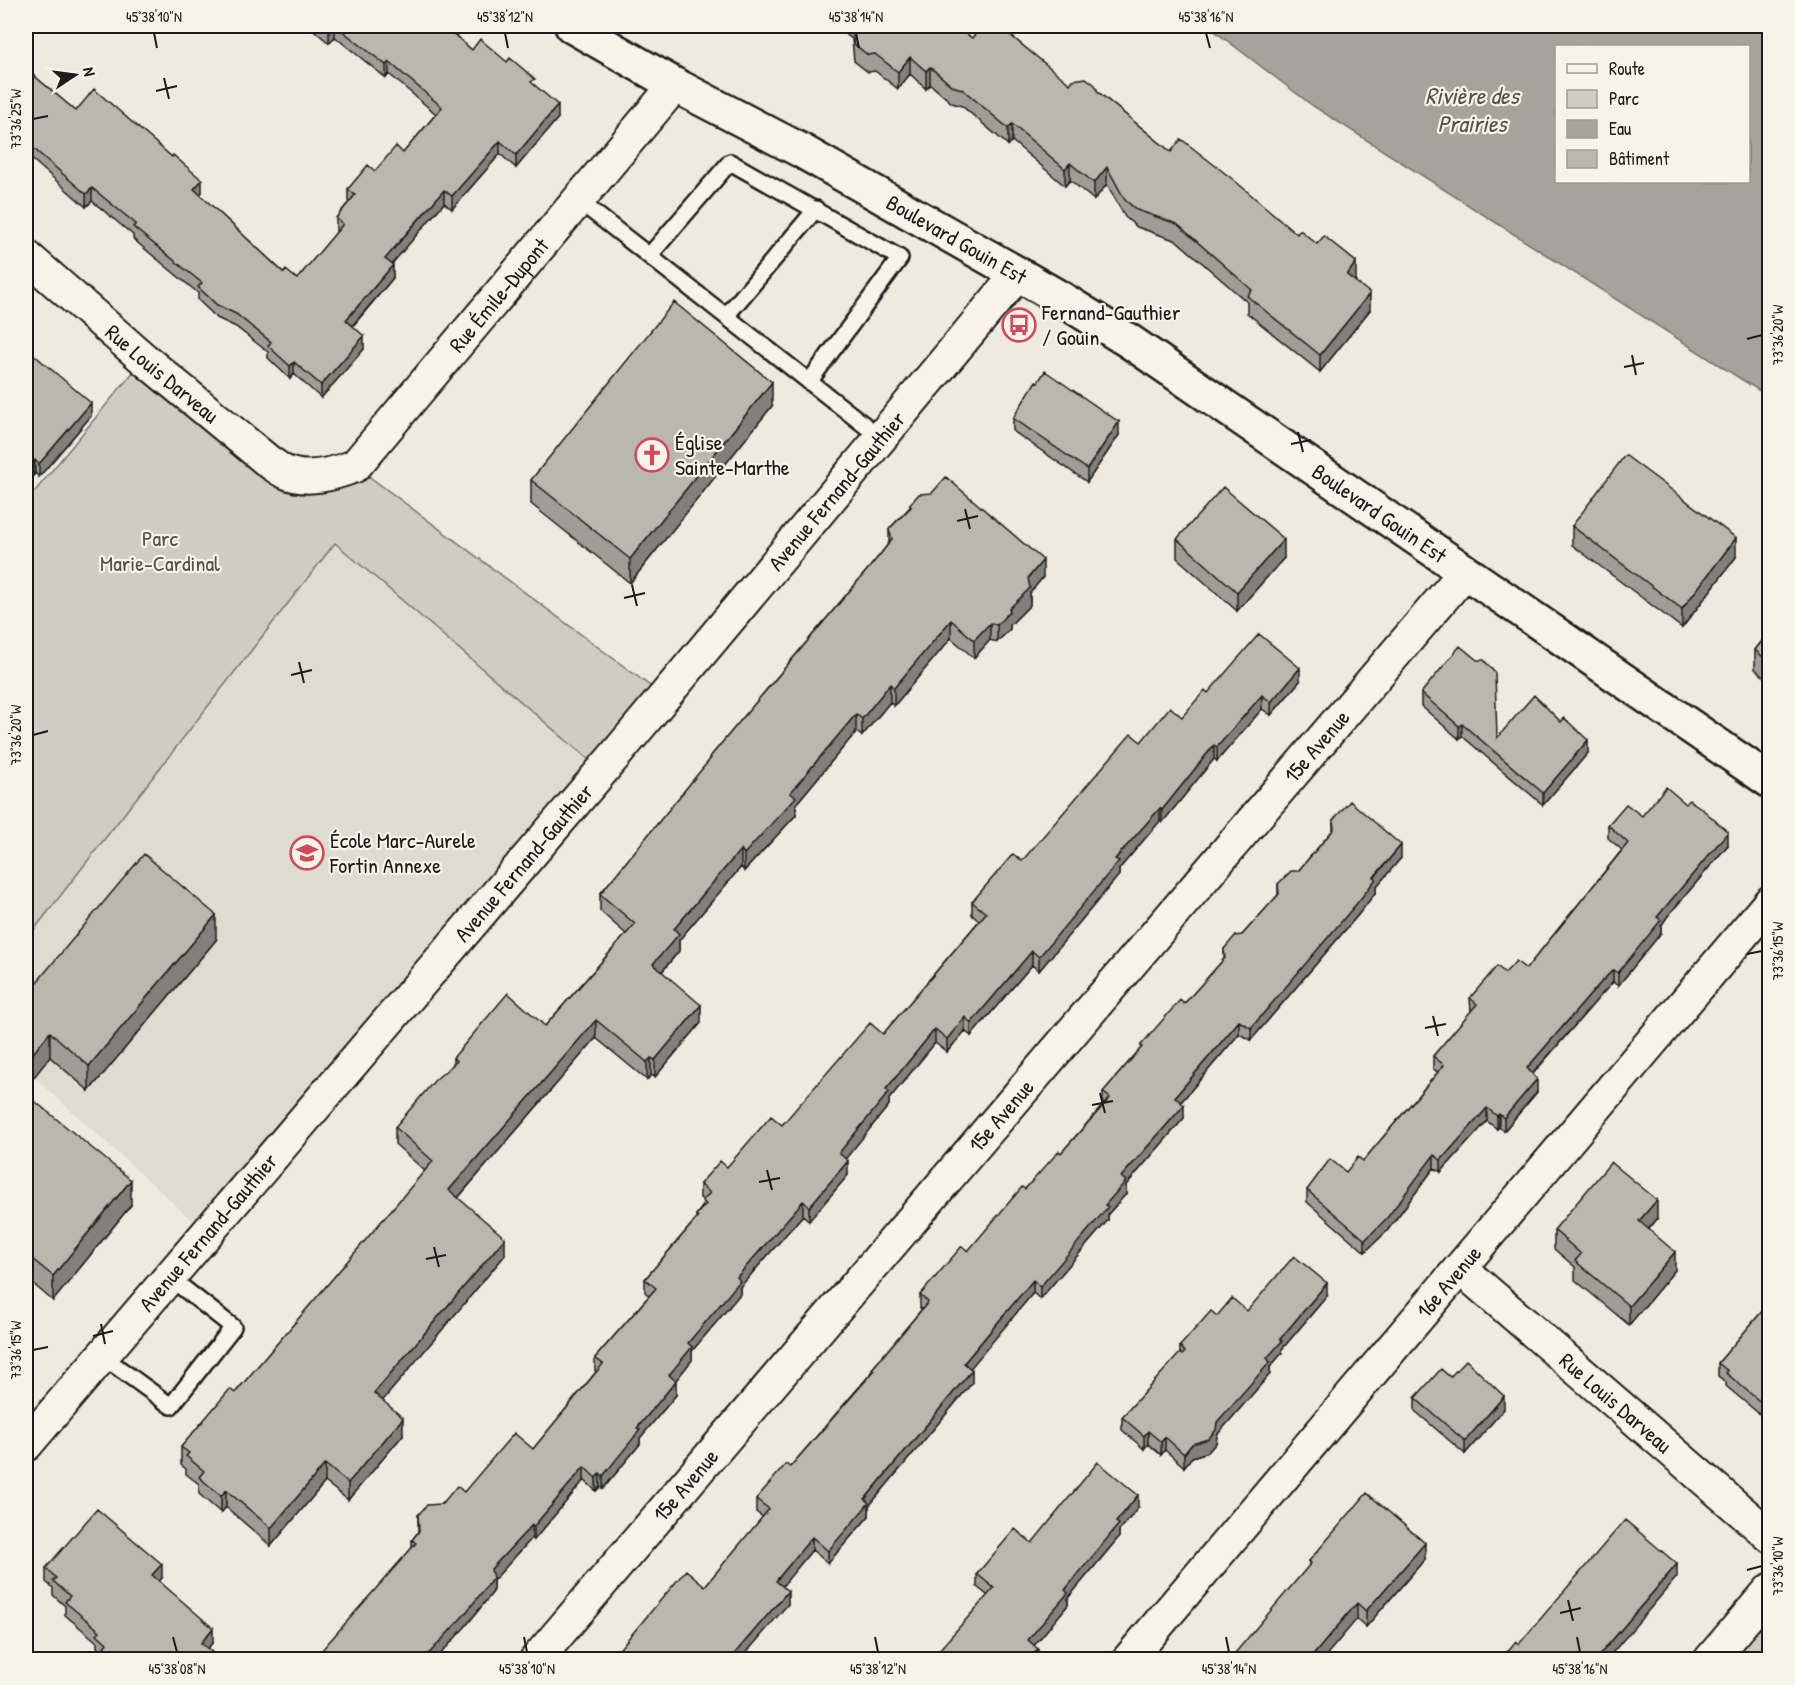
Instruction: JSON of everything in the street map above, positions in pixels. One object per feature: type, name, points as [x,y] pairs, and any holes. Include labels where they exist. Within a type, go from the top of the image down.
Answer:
[{"type":"street","name":"Boulevard Gouin Est","points":[[572,26],[675,85],[800,150],[1128,340],[1770,781]]},
{"type":"street","name":"Rue Émile-Dupont","points":[[306,476],[333,475],[355,466],[675,85]]},
{"type":"street","name":"Rue Louis Darveau","points":[[26,256],[144,359],[269,462],[285,473],[306,476]]},
{"type":"street","name":"Avenue Fernand-Gauthier","points":[[26,1445],[625,744],[1017,274]]},
{"type":"street","name":"15e Avenue","points":[[536,1659],[1465,572]]},
{"type":"street","name":"16e Avenue","points":[[1128,1659],[1770,902]]},
{"type":"street","name":"Rue Louis Darveau","points":[[1460,1268],[1770,1536]]},
{"type":"street","points":[[1710,1659],[1770,1590]]},
{"type":"lane","points":[[649,256],[730,162],[900,258],[809,382]]},
{"type":"lane","points":[[578,200],[881,438]]},
{"type":"lane","points":[[726,316],[816,209]]},
{"type":"lane","points":[[102,1356],[171,1406],[233,1328],[169,1277]]},
{"type":"shaded area","name":"École Marc-Aurele Fortin Annexe","points":[[335,543],[595,765],[202,1229],[26,1070],[26,940]]},
{"type":"green space","name":"Parc Marie-Cardinal","points":[[144,359],[269,462],[355,466],[665,697],[595,765],[335,543],[26,940],[26,502]]},
{"type":"green space","points":[[1769,1590],[1769,1659],[1710,1659]]},
{"type":"water","name":"Rivière des Prairies","points":[[1208,26],[1769,26],[1769,397],[1313,106]]},
{"type":"building","points":[[336,26],[444,26],[472,50],[480,39],[507,62],[510,58],[535,79],[531,82],[558,105],[516,155],[500,141],[452,196],[444,190],[405,235],[385,259],[393,265],[346,320],[364,336],[321,385],[294,362],[290,366],[268,346],[271,342],[236,314],[217,305],[198,287],[202,283],[133,227],[136,224],[92,188],[86,194],[26,142],[26,69],[76,111],[94,89],[202,180],[194,189],[284,273],[286,270],[297,279],[343,224],[336,218],[355,195],[348,189],[368,165],[375,171],[396,146],[403,153],[442,107],[389,62],[386,65]]},
{"type":"building","points":[[852,26],[956,26],[972,38],[982,26],[999,26],[1070,84],[1073,80],[1086,78],[1095,85],[1098,92],[1171,152],[1181,139],[1297,234],[1300,230],[1317,244],[1324,236],[1356,262],[1347,275],[1370,293],[1320,355],[1247,296],[1252,290],[1177,224],[1137,210],[1125,200],[1107,167],[1094,183],[1070,163],[1065,169],[1012,124],[1008,128],[962,89],[952,86],[930,67],[926,71],[910,57],[898,72],[875,54],[868,55],[854,44]]},
{"type":"building","name":"Église Sainte-Marthe","points":[[674,302],[772,382],[630,559],[531,480]]},
{"type":"building","points":[[26,348],[91,403],[39,464],[35,460],[33,464],[26,457]]},
{"type":"building","points":[[1045,371],[1119,422],[1087,469],[1013,418],[1036,381],[1038,382]]},
{"type":"building","points":[[1625,455],[1736,538],[1682,609],[1572,526]]},
{"type":"building","points":[[946,477],[1043,560],[1028,578],[1030,588],[997,625],[990,623],[974,640],[951,620],[894,688],[890,684],[862,719],[856,714],[790,793],[796,797],[744,854],[741,849],[674,929],[679,934],[653,964],[701,1005],[655,1060],[651,1058],[647,1062],[596,1020],[449,1190],[505,1238],[374,1393],[403,1418],[348,1483],[325,1464],[271,1528],[226,1490],[221,1496],[199,1477],[204,1471],[186,1456],[189,1453],[181,1447],[230,1389],[235,1393],[433,1161],[395,1127],[435,1080],[457,1061],[453,1058],[508,993],[545,1026],[635,924],[600,894],[710,757],[879,556],[892,539],[889,529],[911,507],[910,504],[919,494],[932,493]]},
{"type":"building","points":[[1223,487],[1284,539],[1237,592],[1177,539]]},
{"type":"building","points":[[1770,631],[1770,663],[1755,650]]},
{"type":"building","points":[[1259,634],[1300,668],[1271,702],[1262,695],[1217,747],[1214,745],[1162,810],[1160,808],[1115,859],[1119,861],[1039,957],[1032,951],[971,1023],[965,1017],[947,1039],[935,1029],[886,1089],[889,1092],[839,1153],[848,1161],[809,1207],[803,1201],[737,1277],[740,1281],[688,1343],[692,1347],[669,1375],[676,1381],[637,1428],[640,1430],[603,1476],[600,1473],[596,1478],[584,1467],[534,1526],[532,1525],[491,1569],[493,1578],[465,1614],[424,1659],[314,1659],[416,1543],[412,1540],[419,1531],[418,1515],[427,1505],[442,1504],[457,1486],[464,1492],[514,1433],[533,1449],[603,1364],[595,1358],[656,1288],[645,1279],[698,1217],[696,1215],[706,1204],[702,1201],[710,1193],[700,1184],[720,1161],[727,1167],[771,1116],[782,1125],[870,1023],[883,1034],[986,913],[972,902],[1013,854],[1022,861],[1131,734],[1141,742],[1170,707],[1182,717],[1205,690],[1208,693]]},
{"type":"building","points":[[1460,646],[1477,660],[1484,660],[1495,673],[1497,738],[1534,695],[1561,722],[1564,718],[1588,740],[1543,793],[1462,724],[1459,726],[1421,693]]},
{"type":"building","points":[[1666,787],[1686,804],[1689,800],[1701,808],[1728,832],[1657,917],[1661,920],[1618,973],[1613,970],[1602,981],[1527,1068],[1537,1079],[1504,1118],[1499,1114],[1497,1116],[1487,1108],[1441,1160],[1434,1155],[1387,1218],[1365,1240],[1307,1190],[1330,1159],[1346,1172],[1358,1157],[1363,1161],[1444,1065],[1433,1056],[1477,1004],[1470,998],[1497,966],[1505,973],[1516,961],[1526,969],[1628,843],[1608,825],[1626,804],[1642,816]]},
{"type":"building","points":[[1350,801],[1401,845],[1374,877],[1376,879],[1358,902],[1251,1028],[1239,1021],[1175,1097],[1184,1105],[1121,1177],[1126,1181],[1105,1205],[1108,1207],[1040,1287],[1033,1280],[964,1363],[972,1370],[865,1499],[869,1503],[828,1551],[812,1537],[776,1581],[788,1591],[730,1659],[611,1659],[686,1570],[705,1586],[769,1509],[756,1499],[786,1464],[790,1467],[874,1371],[872,1369],[928,1302],[920,1295],[962,1246],[968,1251],[1022,1187],[1025,1189],[1059,1151],[1061,1153],[1110,1098],[1103,1092],[1180,1000],[1184,1004],[1225,958],[1224,949],[1235,936],[1242,935],[1279,894],[1278,884],[1291,871],[1298,871],[1334,829],[1333,820]]},
{"type":"building","points":[[144,854],[216,915],[89,1066],[50,1032],[26,1062],[26,995]]},
{"type":"building","points":[[26,1094],[131,1180],[53,1276],[26,1254]]},
{"type":"building","points":[[1611,1162],[1657,1200],[1639,1221],[1675,1252],[1629,1306],[1575,1261],[1581,1254],[1554,1230]]},
{"type":"building","points":[[1294,1256],[1327,1283],[1280,1339],[1282,1341],[1267,1358],[1270,1362],[1217,1422],[1216,1430],[1208,1439],[1192,1444],[1184,1454],[1165,1437],[1161,1442],[1148,1431],[1144,1436],[1122,1417],[1180,1353],[1182,1355],[1185,1352],[1180,1346],[1211,1311],[1217,1316],[1232,1298],[1247,1311]]},
{"type":"building","points":[[1770,1302],[1770,1410],[1726,1373],[1728,1371],[1718,1363]]},
{"type":"building","points":[[1466,1360],[1504,1396],[1465,1441],[1415,1398],[1441,1369],[1450,1377]]},
{"type":"building","points":[[1098,1462],[1138,1495],[1116,1522],[1119,1524],[1065,1590],[1068,1593],[1028,1640],[1038,1649],[1029,1659],[931,1659],[994,1588],[977,1574],[1015,1529],[1032,1543]]},
{"type":"building","points":[[1367,1493],[1425,1543],[1366,1611],[1357,1603],[1310,1659],[1230,1659],[1311,1563],[1309,1561]]},
{"type":"building","points":[[97,1509],[162,1564],[152,1575],[213,1628],[201,1643],[220,1659],[119,1659],[104,1647],[107,1643],[97,1634],[100,1631],[65,1602],[70,1596],[53,1581],[56,1578],[46,1568]]},
{"type":"building","points":[[1625,1520],[1677,1564],[1596,1659],[1501,1659],[1516,1641],[1519,1644]]},
{"type":"place","name":"Fernand-Gauthier / Gouin","points":[[1019,325]]},
{"type":"place","name":"Église Sainte-Marthe","points":[[652,455]]},
{"type":"place","name":"École Marc-Aurele Fortin Annexe","points":[[307,853]]}]
